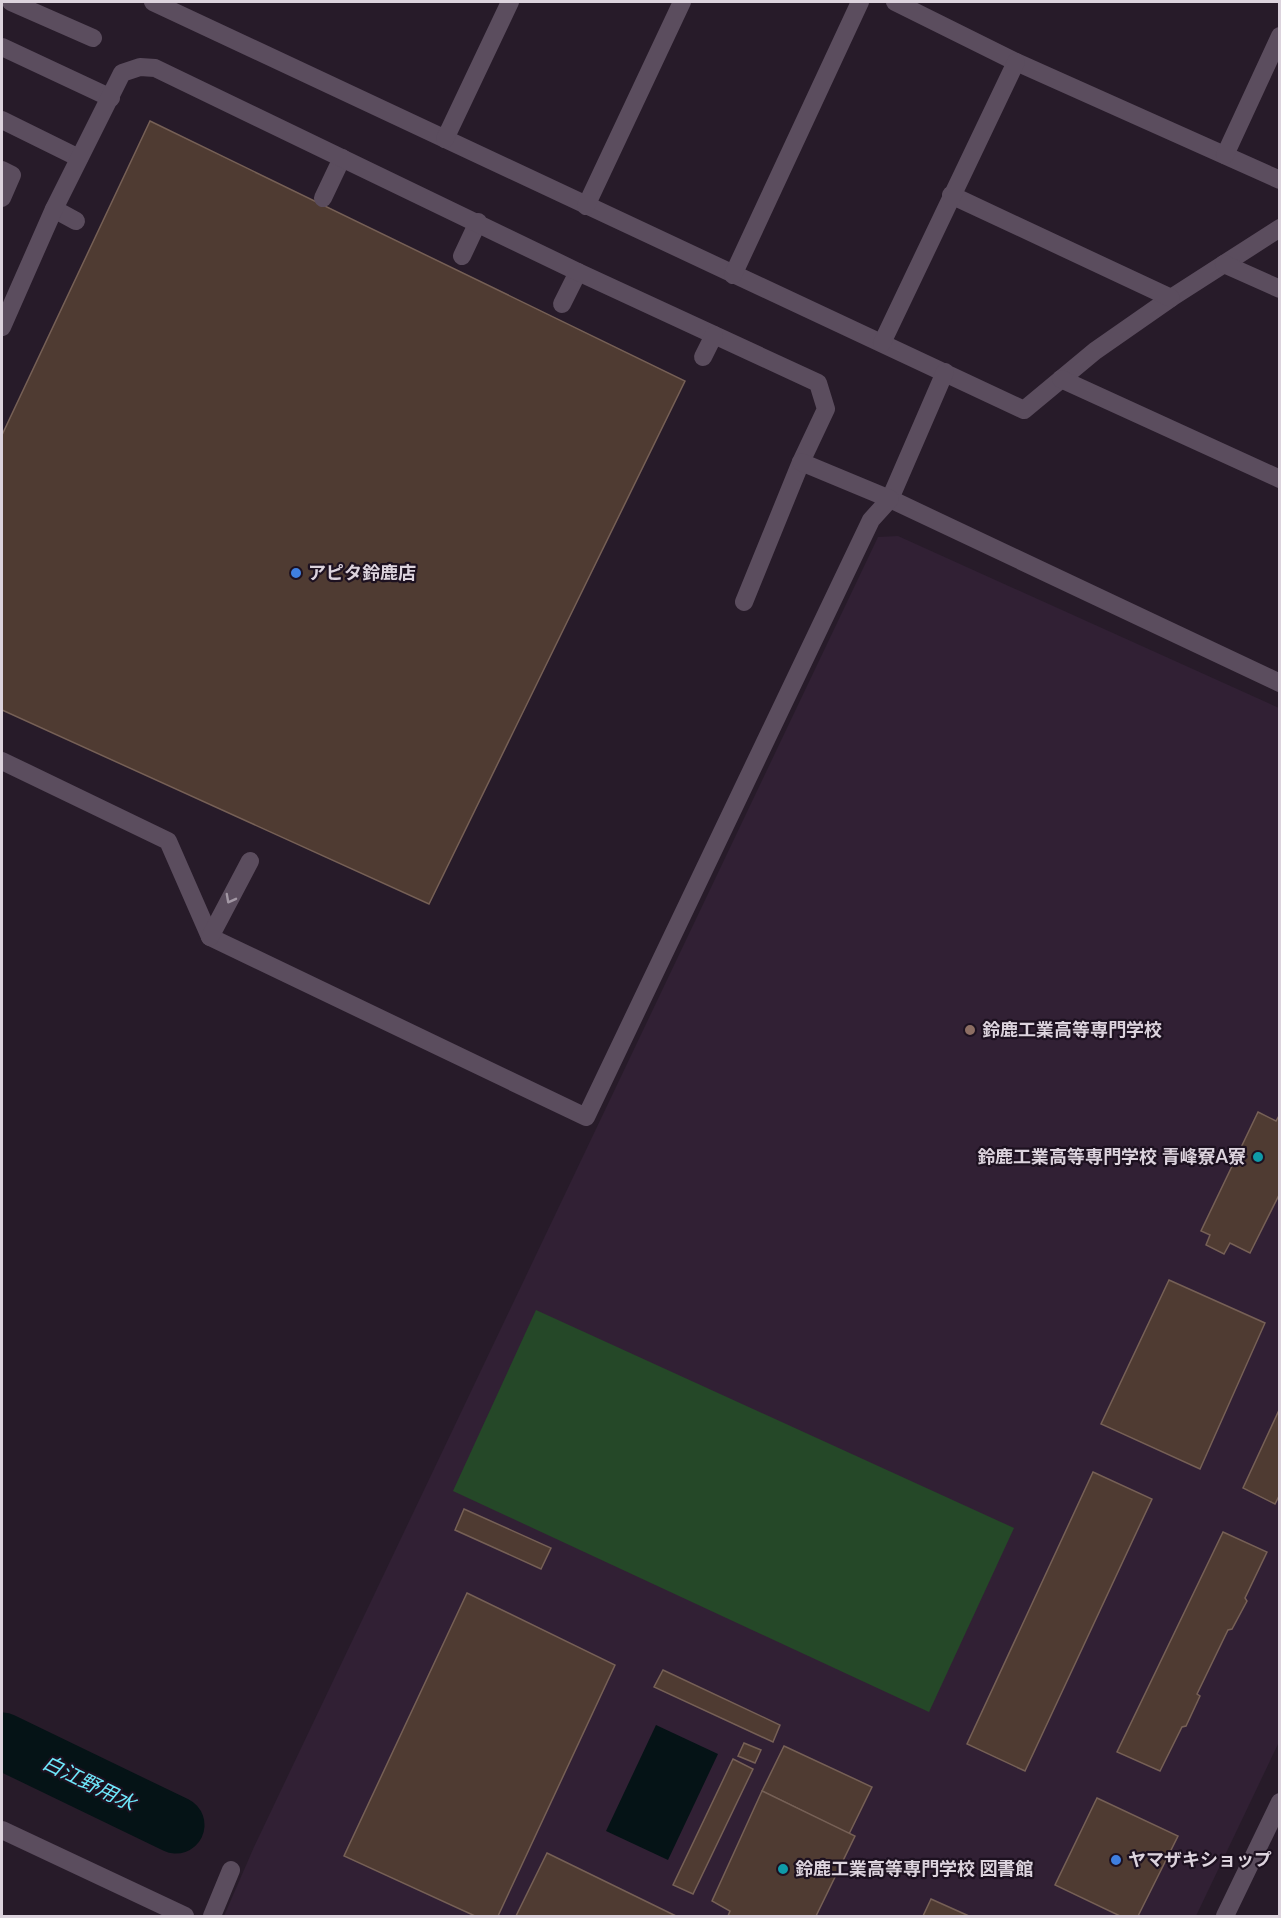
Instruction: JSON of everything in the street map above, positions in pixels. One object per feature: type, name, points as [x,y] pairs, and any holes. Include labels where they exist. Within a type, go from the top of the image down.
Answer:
[{"type":"street","points":[[11,2],[93,38]]},
{"type":"street","points":[[153,2],[1024,410],[1095,351],[1171,298],[1280,228]]},
{"type":"street","points":[[445,139],[510,2]]},
{"type":"street","points":[[586,206],[682,2]]},
{"type":"street","points":[[733,275],[860,2]]},
{"type":"street","points":[[895,2],[1016,62],[1280,180]]},
{"type":"street","points":[[1225,155],[1280,36]]},
{"type":"street","points":[[2,46],[111,98]]},
{"type":"street","points":[[882,343],[1016,62]]},
{"type":"street","points":[[2,327],[54,209],[122,73],[140,67],[155,68],[578,272],[818,383],[826,409],[801,462],[744,602]]},
{"type":"street","points":[[2,120],[79,158]]},
{"type":"street","points":[[323,198],[342,158]]},
{"type":"street","points":[[2,170],[12,175],[2,198]]},
{"type":"street","points":[[951,195],[1171,298]]},
{"type":"street","points":[[54,209],[76,221]]},
{"type":"street","points":[[462,256],[478,222]]},
{"type":"street","points":[[1224,264],[1280,290]]},
{"type":"street","points":[[562,304],[578,272]]},
{"type":"street","points":[[703,357],[714,335]]},
{"type":"street","points":[[2,761],[168,840],[210,937],[586,1117],[871,520],[890,499],[945,372]]},
{"type":"street","points":[[1061,379],[1280,479]]},
{"type":"street","points":[[801,462],[890,499],[1280,683]]},
{"type":"street","points":[[210,937],[250,861]]},
{"type":"street","points":[[1225,1917],[1280,1802]]},
{"type":"street","points":[[2,1830],[185,1917]]},
{"type":"street","points":[[212,1917],[231,1870]]},
{"type":"shaded area","name":"鈴鹿工業高等専門学校","points":[[898,536],[1279,708],[1279,1742],[1196,1916],[224,1916],[254,1847],[878,537]]},
{"type":"shaded area","points":[[656,1725],[718,1754],[668,1860],[606,1831]]},
{"type":"green space","points":[[536,1310],[1014,1528],[929,1712],[453,1491]]},
{"type":"building","name":"アピタ鈴鹿店","points":[[150,121],[685,381],[429,904],[2,710],[2,435]]},
{"type":"building","name":"鈴鹿工業高等専門学校 青峰寮A寮","points":[[1258,1112],[1276,1121],[1280,1114],[1280,1193],[1250,1253],[1230,1243],[1224,1254],[1206,1245],[1210,1235],[1201,1231]]},
{"type":"building","points":[[1169,1280],[1265,1323],[1200,1469],[1101,1424]]},
{"type":"building","points":[[1280,1408],[1280,1494],[1275,1504],[1243,1488]]},
{"type":"building","points":[[1093,1472],[1152,1499],[1025,1771],[967,1744]]},
{"type":"building","points":[[464,1509],[551,1548],[541,1569],[455,1530]]},
{"type":"building","points":[[1223,1532],[1267,1552],[1245,1598],[1247,1601],[1232,1629],[1228,1630],[1197,1694],[1200,1696],[1186,1726],[1182,1727],[1160,1771],[1117,1752]]},
{"type":"building","points":[[467,1593],[615,1665],[498,1916],[475,1916],[344,1856]]},
{"type":"building","points":[[663,1670],[780,1725],[773,1742],[654,1687]]},
{"type":"building","points":[[744,1743],[761,1750],[755,1763],[738,1756]]},
{"type":"building","points":[[784,1746],[872,1787],[849,1834],[762,1791]]},
{"type":"building","points":[[733,1759],[753,1769],[693,1894],[673,1885]]},
{"type":"building","name":"鈴鹿工業高等専門学校 図書館","points":[[762,1791],[855,1836],[816,1916],[728,1916],[730,1911],[712,1901]]},
{"type":"building","name":"ヤマザキショップ","points":[[1097,1798],[1178,1836],[1138,1916],[1120,1916],[1055,1885]]},
{"type":"building","points":[[547,1853],[676,1916],[516,1916]]},
{"type":"building","points":[[931,1899],[969,1916],[923,1916]]},
{"type":"waterway","name":"白江野用水","points":[[2,1741],[176,1825]]},
{"type":"place","name":"アピタ鈴鹿店","points":[[296,573]]},
{"type":"place","name":"鈴鹿工業高等専門学校","points":[[970,1030]]},
{"type":"place","name":"鈴鹿工業高等専門学校 青峰寮A寮","points":[[1258,1157]]},
{"type":"place","name":"ヤマザキショップ","points":[[1116,1860]]},
{"type":"place","name":"鈴鹿工業高等専門学校 図書館","points":[[783,1869]]}]
